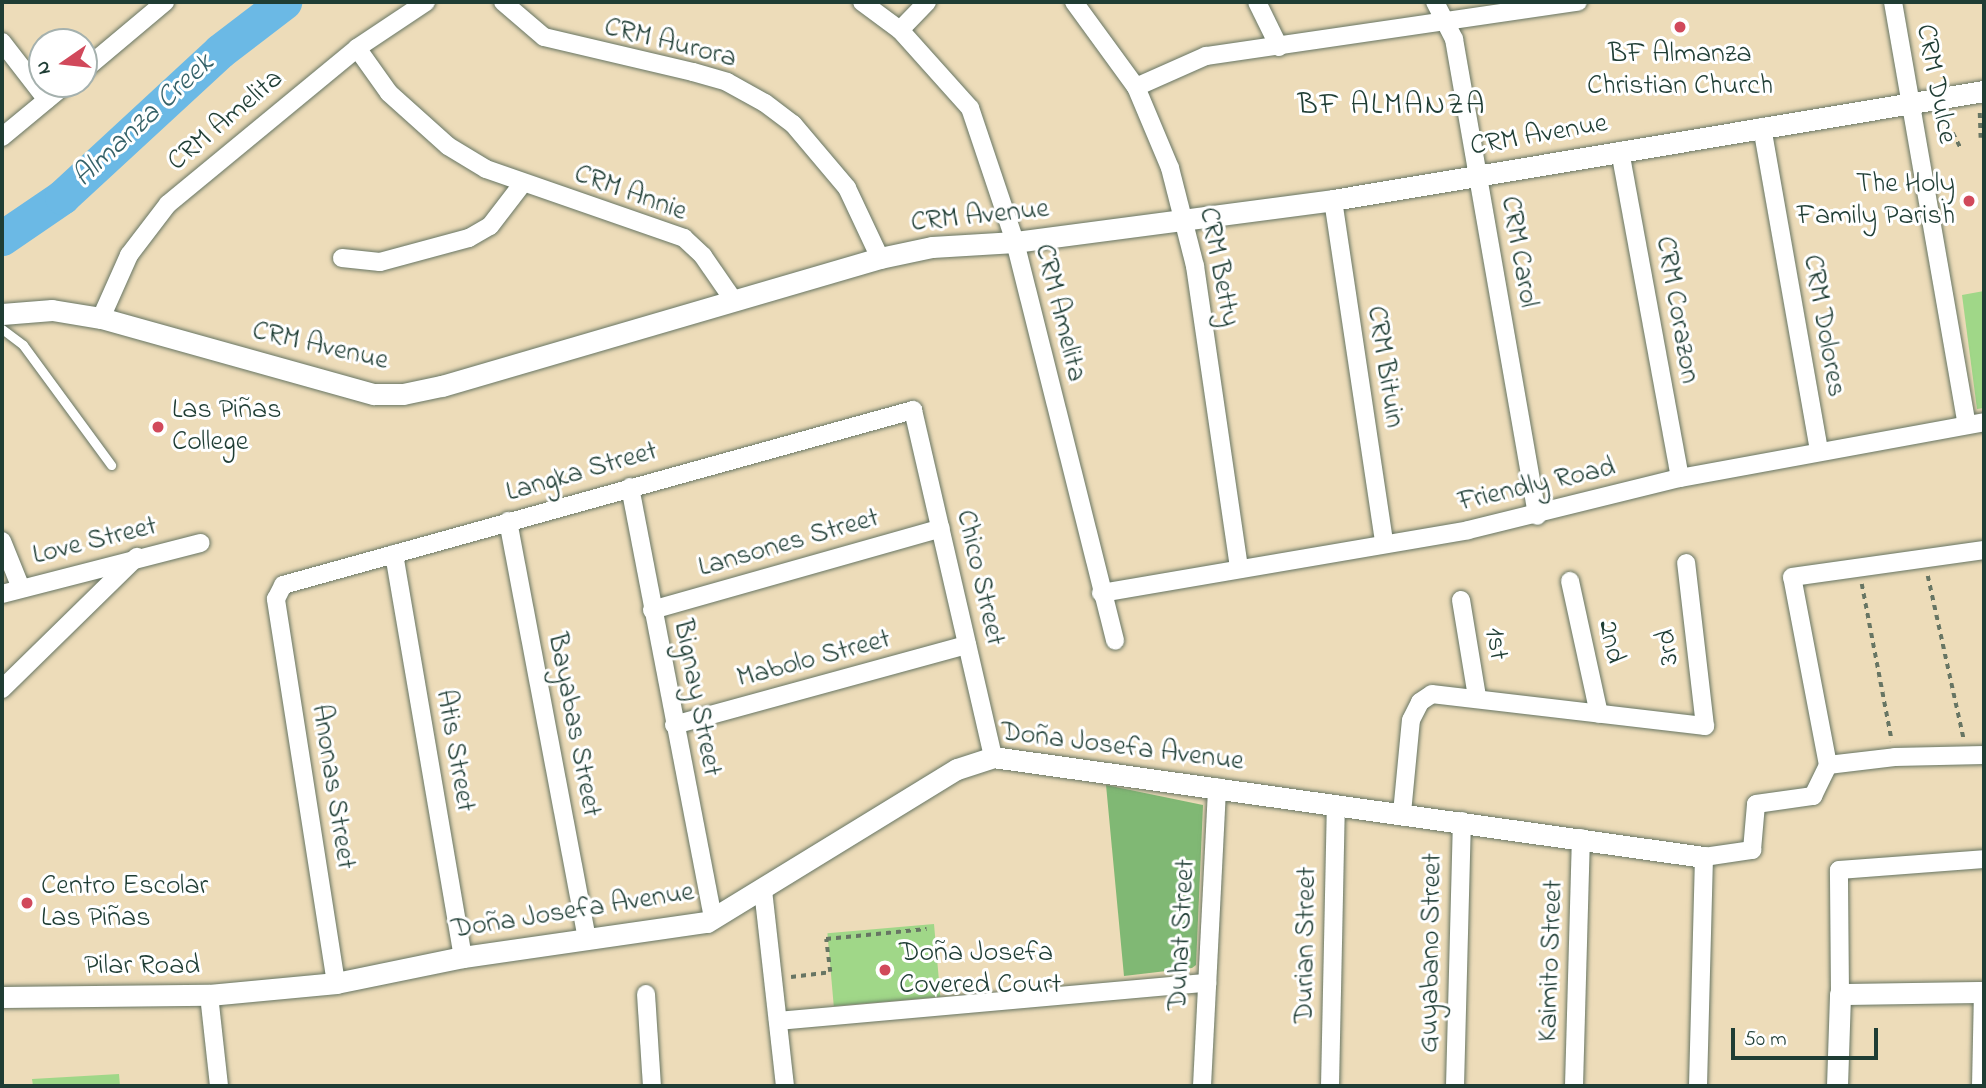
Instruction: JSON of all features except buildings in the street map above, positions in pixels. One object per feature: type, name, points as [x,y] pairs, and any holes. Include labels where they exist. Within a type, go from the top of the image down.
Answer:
[{"type":"street","points":[[98,58],[165,2]]},
{"type":"street","name":"CRM Amelita","points":[[101,318],[129,256],[168,204],[357,48],[426,2]]},
{"type":"street","name":"CRM Aurora","points":[[503,2],[544,37],[705,75],[765,103],[793,124],[847,188],[880,258]]},
{"type":"street","name":"CRM Amelita","points":[[862,2],[900,30],[970,108],[1015,242],[1115,641]]},
{"type":"street","points":[[900,30],[927,2]]},
{"type":"street","name":"CRM Betty","points":[[1074,2],[1136,87],[1170,168],[1185,221],[1239,569]]},
{"type":"street","points":[[1257,2],[1279,47]]},
{"type":"street","name":"CRM Carol","points":[[1435,2],[1454,40],[1537,516]]},
{"type":"street","points":[[1136,87],[1206,56],[1447,24],[1578,2]]},
{"type":"street","name":"CRM Dulce","points":[[1893,2],[1976,423]]},
{"type":"street","points":[[2,42],[47,100]]},
{"type":"street","name":"CRM Annie","points":[[357,48],[389,93],[440,140],[486,169],[684,239],[703,256],[734,301]]},
{"type":"street","name":"CRM Avenue","points":[[2,314],[52,310],[101,318],[342,386],[393,394],[442,387],[880,258],[972,242],[1015,242],[1333,200],[1981,91]]},
{"type":"street","points":[[2,137],[49,98]]},
{"type":"street","name":"CRM Dolores","points":[[1762,127],[1819,451]]},
{"type":"street","name":"CRM Corazon","points":[[1620,151],[1680,478]]},
{"type":"street","points":[[342,258],[380,262],[469,238],[490,226],[523,183]]},
{"type":"street","name":"CRM Bituin","points":[[1333,200],[1384,542]]},
{"type":"street","name":"Langka Street","points":[[276,599],[282,585],[913,410]]},
{"type":"street","name":"Chico Street","points":[[913,410],[993,757]]},
{"type":"street","name":"Friendly Road","points":[[1101,593],[1537,516],[1680,478],[1976,423]]},
{"type":"street","name":"Bignay Street","points":[[629,487],[713,918]]},
{"type":"street","name":"Bayabas Street","points":[[508,521],[587,939]]},
{"type":"street","name":"Lansones Street","points":[[652,610],[941,528]]},
{"type":"street","points":[[2,541],[20,588]]},
{"type":"street","name":"Love Street","points":[[2,594],[137,557],[201,543]]},
{"type":"street","points":[[1976,756],[1895,757],[1828,765],[1792,577],[1924,561],[1984,550]]},
{"type":"street","name":"Atis Street","points":[[394,554],[463,957]]},
{"type":"street","points":[[2,689],[137,557]]},
{"type":"street","name":"3rd","points":[[1599,714],[1704,726],[1686,563]]},
{"type":"street","name":"2nd","points":[[1570,580],[1599,714]]},
{"type":"street","name":"Anonas Street","points":[[276,599],[336,983]]},
{"type":"street","name":"1st","points":[[1461,600],[1477,697]]},
{"type":"street","name":"Mabolo Street","points":[[674,725],[967,645]]},
{"type":"street","points":[[1402,813],[1411,720],[1420,702],[1432,694],[1477,697],[1599,714]]},
{"type":"street","name":"Doña Josefa Avenue","points":[[282,988],[336,983],[463,957],[713,918],[763,890],[957,769],[993,757],[1704,857],[1749,851],[1754,846],[1756,804],[1813,796],[1828,765]]},
{"type":"street","name":"Duhat Street","points":[[1202,1086],[1217,787]]},
{"type":"street","name":"Durian Street","points":[[1330,1086],[1336,805]]},
{"type":"street","name":"Guyabano Street","points":[[1455,1086],[1462,821]]},
{"type":"street","name":"Kaimito Street","points":[[1574,1086],[1581,838]]},
{"type":"street","points":[[1698,1086],[1704,857]]},
{"type":"street","points":[[1837,1086],[1840,994],[1839,870],[1984,859]]},
{"type":"street","points":[[763,890],[785,1086]]},
{"type":"street","points":[[778,1021],[1207,983]]},
{"type":"street","name":"Pilar Road","points":[[2,998],[209,995],[282,988]]},
{"type":"street","points":[[1840,994],[1984,992],[1981,1086]]},
{"type":"street","points":[[646,994],[646,1085]]},
{"type":"street","points":[[209,995],[219,1086]]},
{"type":"lane","points":[[2,329],[23,345],[111,466]]},
{"type":"path","points":[[1981,91],[1981,138]]},
{"type":"path","points":[[1953,133],[1960,148]]},
{"type":"path","points":[[1924,561],[1976,756]]},
{"type":"path","points":[[1859,568],[1895,757]]},
{"type":"path","points":[[773,979],[830,972],[826,939],[927,929]]},
{"type":"green space","points":[[1984,291],[1984,408],[1977,409],[1962,295]]},
{"type":"green space","points":[[1106,785],[1203,805],[1196,965],[1192,968],[1124,976]]},
{"type":"green space","name":"Doña Josefa Covered Court","points":[[934,924],[940,997],[834,1006],[827,933]]},
{"type":"green space","points":[[119,1074],[120,1086],[33,1086],[32,1079]]},
{"type":"waterway","name":"Almanza Creek","points":[[2,238],[62,197],[220,51],[284,2]]},
{"type":"place","name":"BF Almanza Christian Church","points":[[1680,27]]},
{"type":"place","name":"The Holy Family Parish","points":[[1969,201]]},
{"type":"place","name":"Las Piñas College","points":[[158,427]]},
{"type":"place","name":"Centro Escolar Las Piñas","points":[[27,903]]},
{"type":"place","name":"Doña Josefa Covered Court","points":[[885,970]]},
{"type":"district","name":"BF ALMANZA","points":[[1392,106]]}]
